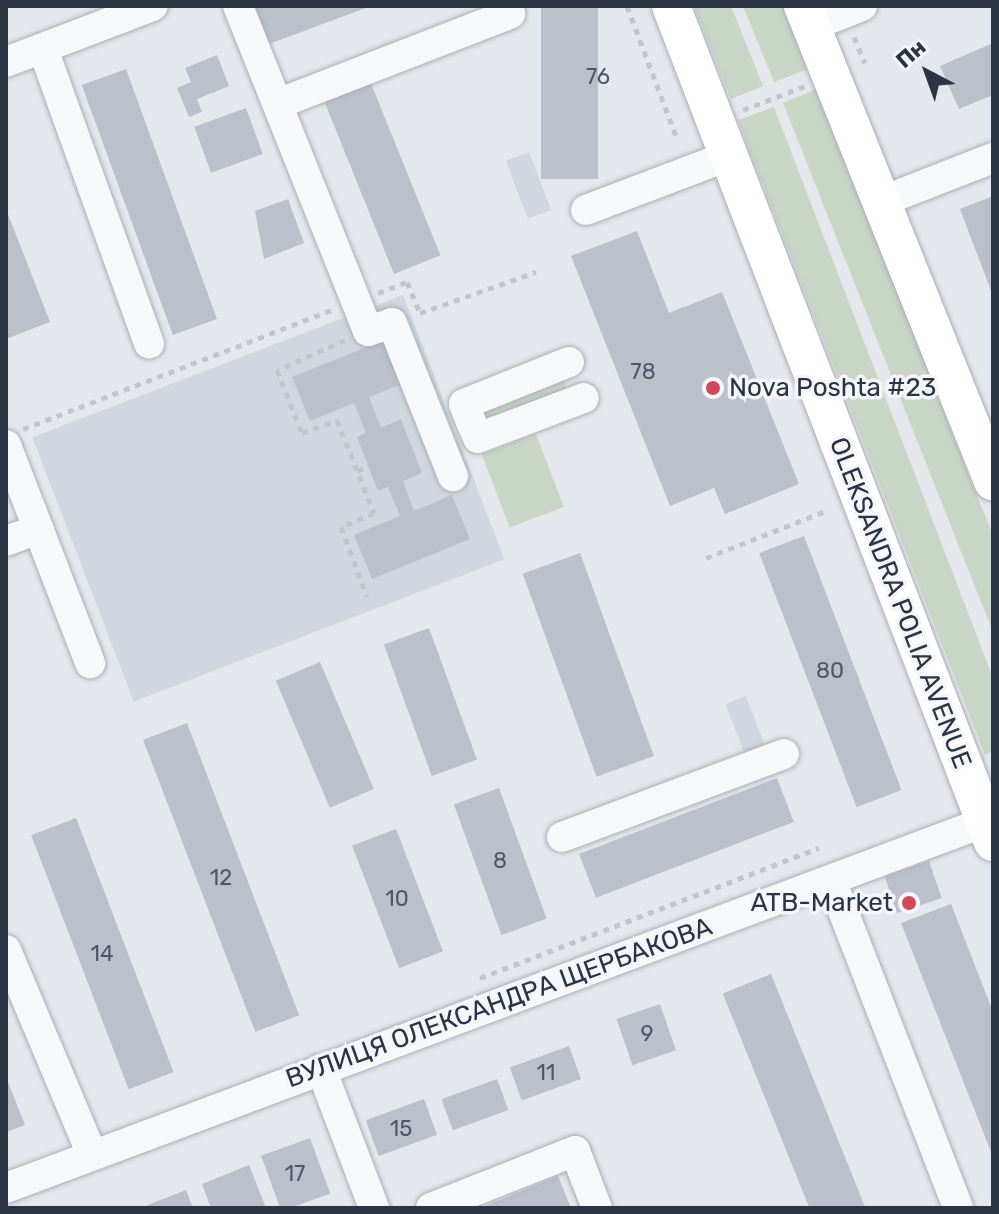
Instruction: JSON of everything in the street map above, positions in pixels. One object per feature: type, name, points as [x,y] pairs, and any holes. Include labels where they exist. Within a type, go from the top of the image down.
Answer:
[{"type":"main road","name":"OLEKSANDRA POLIA AVENUE","points":[[671,6],[990,828]]},
{"type":"main road","points":[[807,16],[993,481]]},
{"type":"street","points":[[6,62],[153,6]]},
{"type":"street","points":[[238,6],[263,81],[280,103],[368,331],[392,323],[453,476]]},
{"type":"street","points":[[807,16],[862,6]]},
{"type":"street","points":[[280,103],[510,14]]},
{"type":"street","points":[[43,49],[149,343]]},
{"type":"street","points":[[586,210],[728,156]]},
{"type":"street","points":[[880,202],[993,158]]},
{"type":"street","points":[[569,362],[464,404],[471,422],[478,438],[584,398]]},
{"type":"street","points":[[6,445],[90,663]]},
{"type":"street","points":[[6,541],[39,529]]},
{"type":"street","points":[[562,837],[784,754]]},
{"type":"street","name":"ВУЛИЦЯ ОЛЕКСАНДРА ЩЕРБАКОВА","points":[[6,1188],[831,880],[990,828]]},
{"type":"street","points":[[831,880],[958,1208]]},
{"type":"street","points":[[6,950],[92,1155]]},
{"type":"street","points":[[321,1069],[374,1208]]},
{"type":"street","points":[[431,1208],[575,1151],[597,1208]]},
{"type":"path","points":[[627,6],[676,136]]},
{"type":"path","points":[[731,114],[813,83]]},
{"type":"path","points":[[6,435],[407,282],[420,313],[536,272]]},
{"type":"path","points":[[367,596],[341,527],[374,513],[337,420],[302,433],[277,370],[368,331]]},
{"type":"path","points":[[357,471],[369,466]]},
{"type":"path","points":[[706,558],[823,512]]},
{"type":"shaded area","points":[[529,152],[551,210],[528,219],[506,161]]},
{"type":"shaded area","points":[[403,295],[504,559],[134,701],[32,437]]},
{"type":"shaded area","points":[[746,696],[766,749],[746,757],[725,704]]},
{"type":"green space","points":[[694,6],[731,6],[763,86],[731,99]]},
{"type":"green space","points":[[743,6],[783,6],[808,69],[774,82]]},
{"type":"green space","points":[[817,89],[993,536],[993,632],[783,103]]},
{"type":"green space","points":[[774,107],[993,678],[993,751],[985,755],[738,120]]},
{"type":"green space","points":[[562,377],[568,393],[490,423],[484,407]]},
{"type":"green space","points":[[536,434],[564,507],[510,528],[482,455]]},
{"type":"building","points":[[250,6],[371,6],[261,47]]},
{"type":"building","points":[[541,6],[598,6],[598,179],[541,179]]},
{"type":"building","points":[[993,43],[993,95],[959,109],[940,66]]},
{"type":"building","points":[[217,55],[229,86],[197,99],[202,112],[189,117],[177,88],[191,82],[185,68]]},
{"type":"building","points":[[126,69],[217,319],[173,335],[82,85]]},
{"type":"building","points":[[370,81],[440,255],[394,274],[324,100]]},
{"type":"building","points":[[246,108],[263,154],[211,173],[194,127]]},
{"type":"building","points":[[993,196],[993,296],[960,209]]},
{"type":"building","points":[[288,199],[304,243],[264,259],[255,211]]},
{"type":"building","points":[[6,209],[50,322],[6,339]]},
{"type":"building","points":[[637,231],[669,313],[722,292],[799,484],[725,514],[714,488],[670,506],[571,256]]},
{"type":"building","points":[[384,340],[402,384],[369,397],[381,428],[401,419],[422,473],[403,481],[414,511],[452,495],[470,539],[372,579],[354,535],[400,516],[388,487],[378,491],[357,437],[366,433],[354,403],[310,421],[292,377]]},
{"type":"building","points":[[804,536],[901,790],[857,807],[759,553]]},
{"type":"building","points":[[580,553],[654,756],[597,777],[523,574]]},
{"type":"building","points":[[429,628],[477,760],[432,776],[384,644]]},
{"type":"building","points":[[320,662],[374,789],[330,808],[276,681]]},
{"type":"building","points":[[187,723],[299,1015],[255,1032],[143,740]]},
{"type":"building","points":[[777,778],[794,822],[596,898],[579,854]]},
{"type":"building","points":[[499,788],[547,919],[501,935],[454,804]]},
{"type":"building","points":[[76,818],[173,1072],[129,1089],[31,835]]},
{"type":"building","points":[[396,829],[443,951],[399,968],[352,846]]},
{"type":"building","points":[[929,861],[942,898],[897,913],[885,876]]},
{"type":"building","points":[[951,904],[993,1012],[993,1157],[901,923]]},
{"type":"building","points":[[771,974],[865,1208],[809,1208],[723,993]]},
{"type":"building","points":[[660,1004],[676,1050],[632,1065],[617,1019]]},
{"type":"building","points":[[569,1046],[581,1079],[522,1100],[510,1068]]},
{"type":"building","points":[[6,1077],[25,1125],[6,1132]]},
{"type":"building","points":[[497,1079],[508,1110],[453,1130],[442,1099]]},
{"type":"building","points":[[424,1099],[437,1135],[379,1156],[366,1120]]},
{"type":"building","points":[[310,1138],[330,1193],[290,1208],[280,1208],[261,1156]]},
{"type":"building","points":[[249,1165],[266,1208],[211,1208],[202,1184]]},
{"type":"building","points":[[558,1176],[571,1208],[480,1208]]},
{"type":"building","points":[[186,1190],[193,1208],[140,1208]]},
{"type":"place","name":"Nova Poshta #23","points":[[713,388]]},
{"type":"place","name":"ATB-Market","points":[[909,903]]}]
